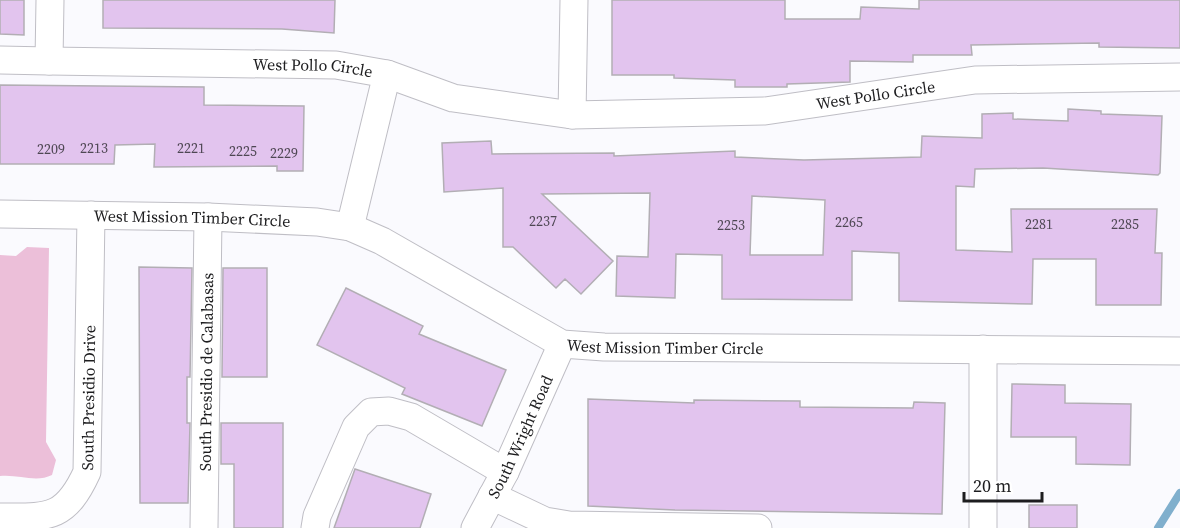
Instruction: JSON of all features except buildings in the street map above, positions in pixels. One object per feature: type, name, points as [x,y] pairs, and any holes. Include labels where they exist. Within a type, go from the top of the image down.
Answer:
[{"type":"street","points":[[49,61],[50,0]]},
{"type":"street","points":[[572,115],[574,0]]},
{"type":"street","name":"West Pollo Circle","points":[[0,60],[336,65],[387,74],[453,98],[572,115],[765,111],[975,80],[1180,77]]},
{"type":"street","points":[[350,226],[387,74]]},
{"type":"street","name":"West Mission Timber Circle","points":[[0,214],[208,217],[317,222],[350,226],[382,241],[562,344],[615,347],[1180,351]]},
{"type":"street","name":"South Presidio Drive","points":[[1,520],[46,518],[76,495],[87,472],[91,215]]},
{"type":"street","name":"South Presidio de Calabasas","points":[[204,528],[208,217]]},
{"type":"street","name":"South Wright Road","points":[[475,528],[505,472],[562,344]]},
{"type":"street","points":[[982,528],[983,349]]},
{"type":"street","points":[[315,528],[317,516],[356,427],[371,412],[389,411],[411,417],[505,472]]},
{"type":"street","points":[[492,496],[545,521],[569,525],[758,528]]},
{"type":"shaded area","points":[[27,247],[49,248],[46,442],[56,460],[52,475],[40,478],[0,476],[0,255],[16,256]]},
{"type":"waterway","points":[[1158,528],[1180,493]]}]
